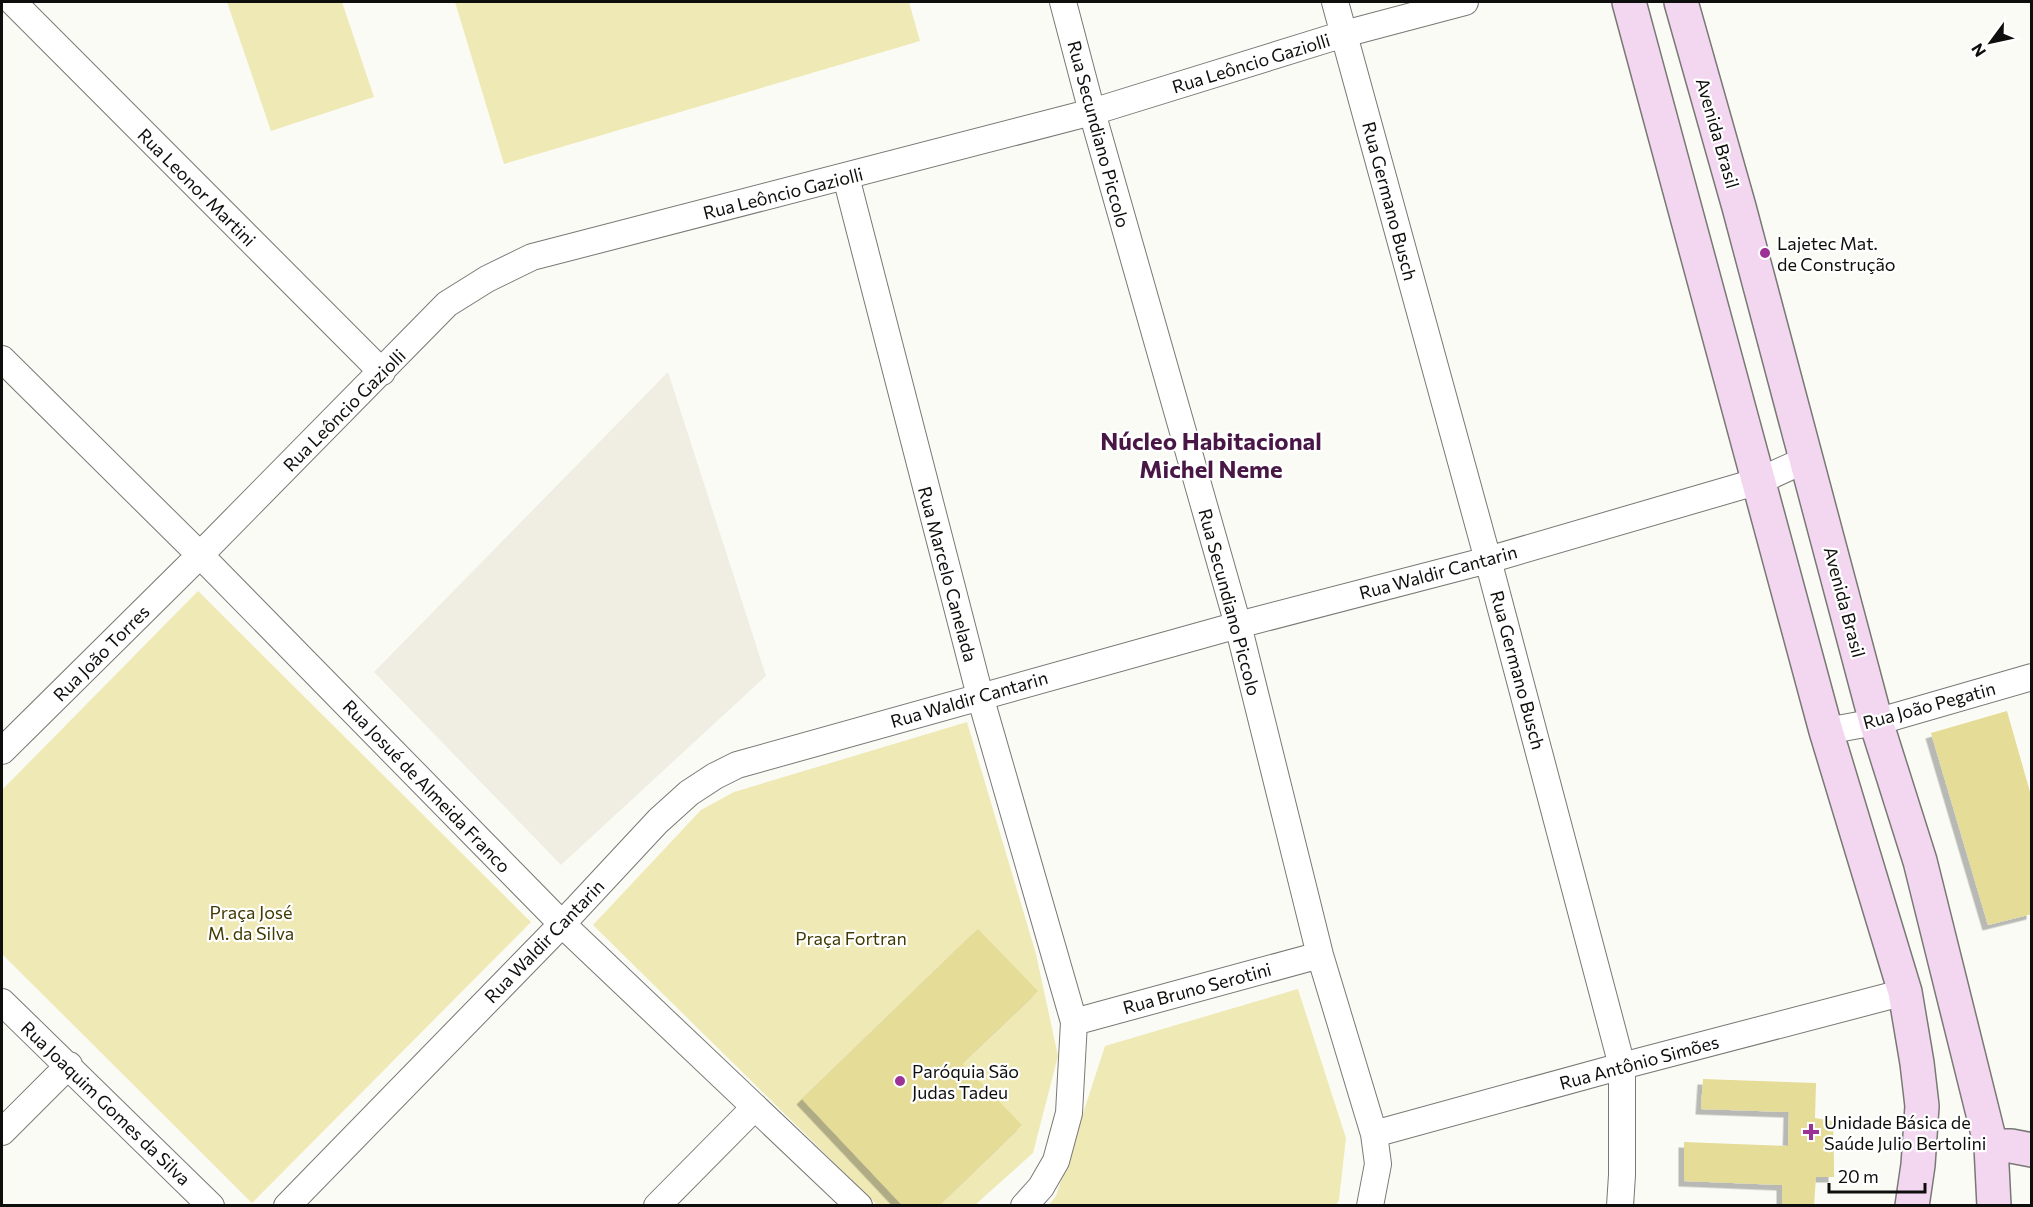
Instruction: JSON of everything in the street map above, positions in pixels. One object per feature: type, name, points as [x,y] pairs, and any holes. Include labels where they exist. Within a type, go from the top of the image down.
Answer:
[{"type":"main road","points":[[1629,2],[1827,731],[1905,992],[1922,1106],[1918,1165],[1912,1206]]},
{"type":"main road","name":"Avenida Brasil","points":[[1681,2],[1742,218],[1876,722],[1920,861],[1991,1146],[1994,1206]]},
{"type":"main road","points":[[1991,1146],[2011,1146],[2031,1150]]},
{"type":"street","name":"Rua Leonor Martini","points":[[13,2],[382,372]]},
{"type":"street","name":"Rua Secundiano Piccolo","points":[[1063,2],[1092,112],[1238,625],[1320,955],[1374,1134],[1378,1164],[1370,1206]]},
{"type":"street","name":"Rua Germano Busch","points":[[1335,2],[1488,560],[1622,1066],[1620,1206]]},
{"type":"street","name":"Rua Leôncio Gaziolli","points":[[200,555],[447,304],[487,279],[532,257],[1092,112],[1344,34],[1465,2]]},
{"type":"street","name":"Rua Marcelo Canelada","points":[[846,177],[980,696],[1074,1022],[1069,1113],[1056,1161],[1041,1187],[1024,1206]]},
{"type":"street","name":"Rua Josué de Almeida Franco","points":[[5,370],[200,555],[562,924],[859,1206]]},
{"type":"street","name":"Rua Waldir Cantarin","points":[[287,1206],[562,924],[658,821],[689,793],[737,765],[1238,625],[1488,560],[1759,481],[1807,459]]},
{"type":"street","name":"Rua João Torres","points":[[2,751],[200,555]]},
{"type":"street","name":"Rua João Pegatin","points":[[1827,731],[1876,722],[2031,677]]},
{"type":"street","name":"Rua Bruno Serotini","points":[[1074,1022],[1320,955]]},
{"type":"street","name":"Rua Antônio Simões","points":[[1374,1134],[1905,992]]},
{"type":"street","name":"Rua Joaquim Gomes da Silva","points":[[2,1002],[211,1206]]},
{"type":"street","points":[[2,1132],[69,1065]]},
{"type":"street","points":[[657,1206],[755,1107]]},
{"type":"shaded area","points":[[668,372],[766,676],[561,865],[374,672]]},
{"type":"green space","points":[[227,2],[342,2],[374,97],[271,131]]},
{"type":"green space","points":[[455,2],[909,2],[920,41],[504,164]]},
{"type":"green space","name":"Praça José M. da Silva","points":[[198,591],[531,922],[252,1203],[2,954],[2,790]]},
{"type":"green space","name":"Praça Fortran","points":[[967,722],[1036,954],[1058,1056],[1033,1153],[975,1205],[877,1205],[593,925],[701,810],[734,792]]},
{"type":"green space","points":[[1298,989],[1346,1138],[1339,1200],[1336,1205],[1048,1206],[1056,1196],[1105,1046]]},
{"type":"building","points":[[2007,711],[2032,799],[2032,914],[1988,925],[1931,733]]},
{"type":"building","name":"Paróquia São Judas Tadeu","points":[[978,929],[1038,991],[962,1063],[1022,1125],[938,1206],[903,1206],[802,1099]]},
{"type":"building","name":"Unidade Básica de Saúde Julio Bertolini","points":[[1703,1079],[1816,1083],[1815,1118],[1833,1121],[1834,1177],[1816,1177],[1814,1206],[1782,1206],[1782,1185],[1684,1181],[1684,1142],[1788,1146],[1789,1112],[1701,1109]]},
{"type":"place","name":"Lajetec Mat. de Construção","points":[[1765,253]]},
{"type":"place","name":"Paróquia São Judas Tadeu","points":[[900,1081]]},
{"type":"place","name":"Unidade Básica de Saúde Julio Bertolini","points":[[1811,1132]]},
{"type":"district","name":"Núcleo Habitacional Michel Neme","points":[[1211,454]]}]
